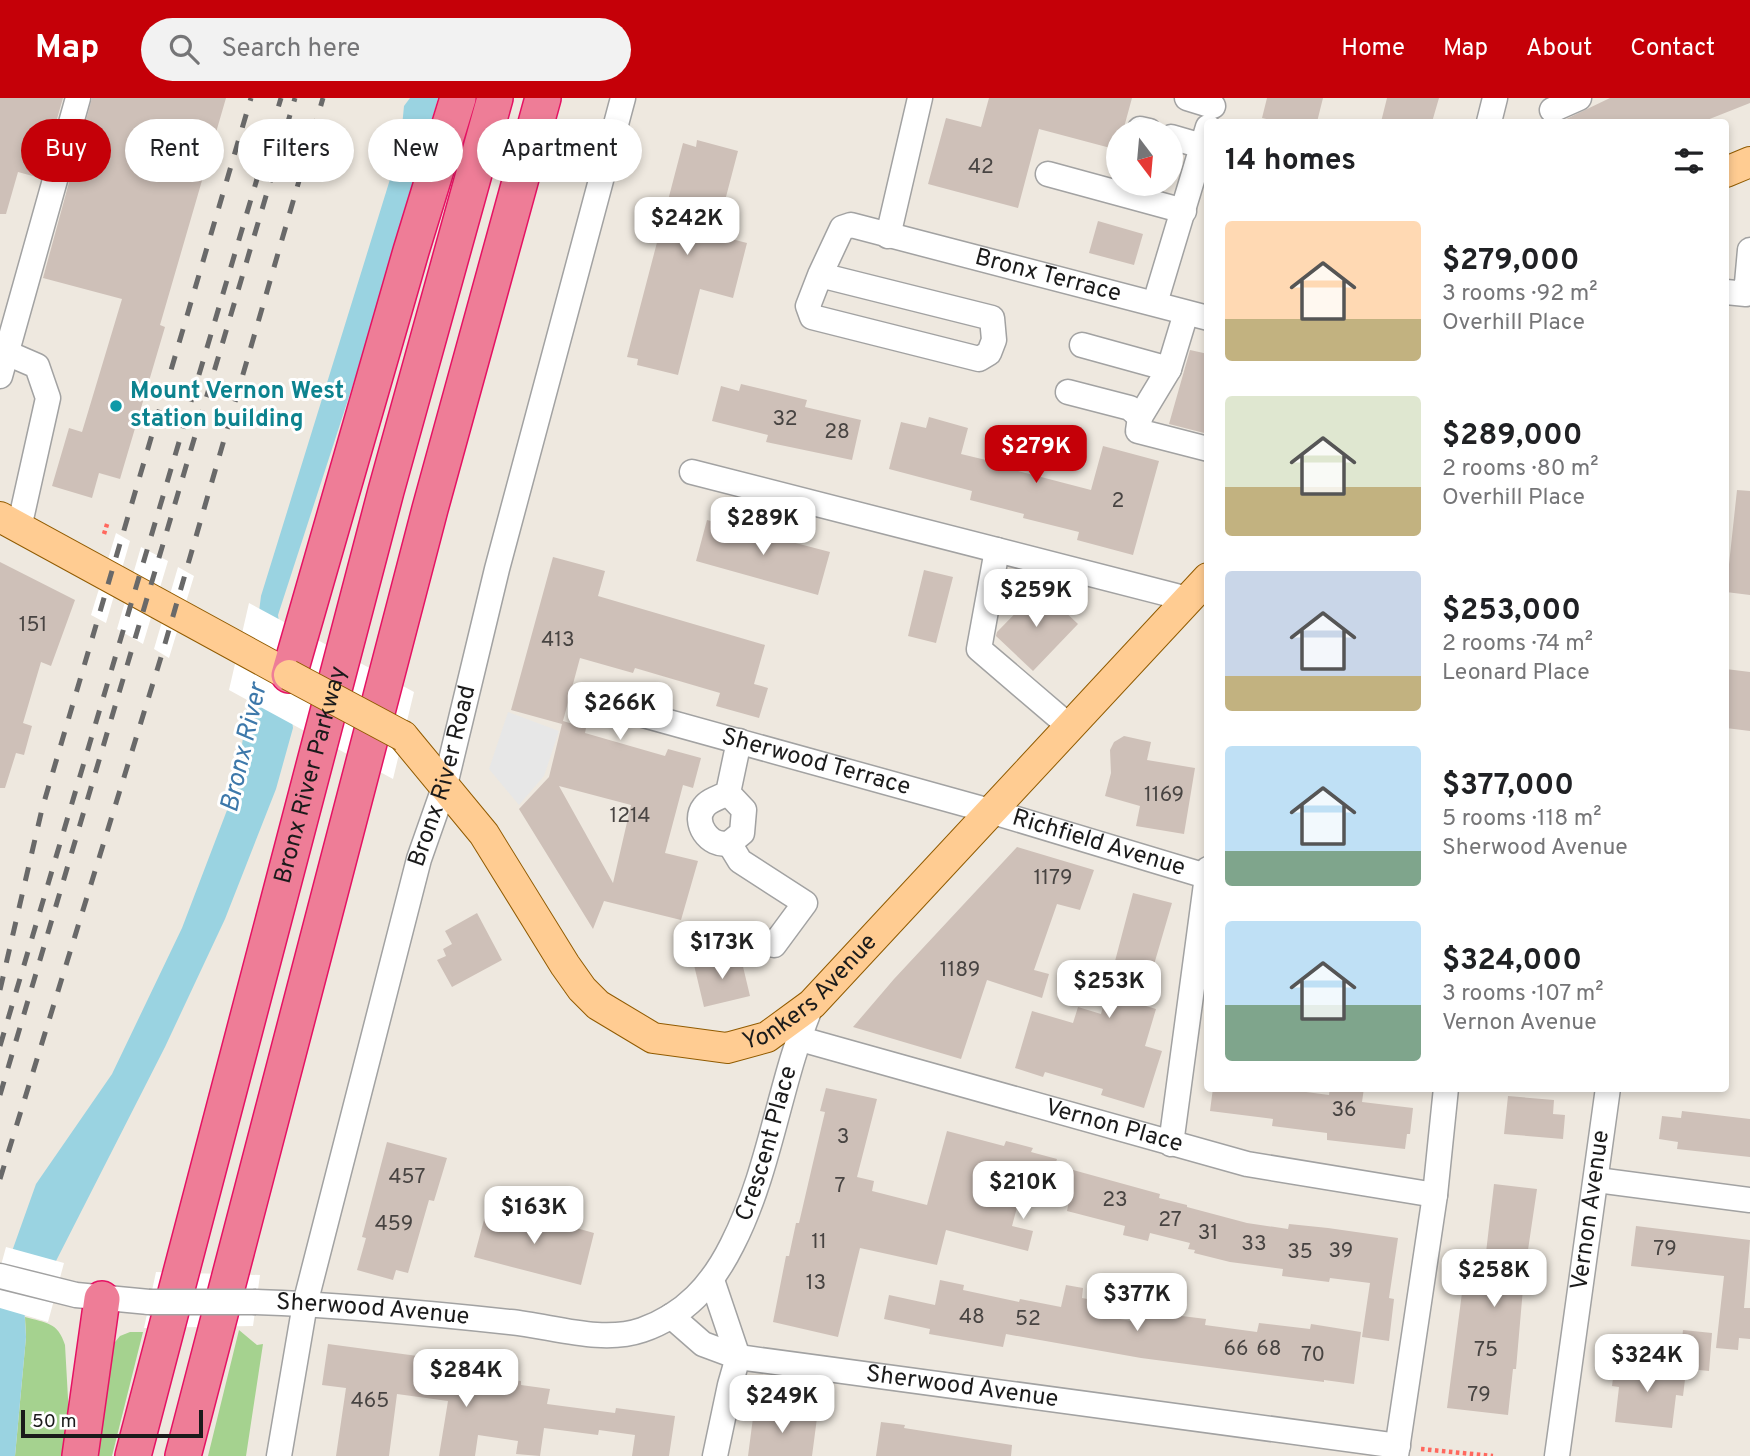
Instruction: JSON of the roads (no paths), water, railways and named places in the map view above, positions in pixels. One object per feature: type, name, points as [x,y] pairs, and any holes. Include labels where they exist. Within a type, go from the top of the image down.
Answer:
[{"type":"highway","points":[[289,675],[398,295],[458,98]]},
{"type":"highway","name":"Bronx River Parkway","points":[[133,1456],[386,491],[495,98]]},
{"type":"highway","name":"Bronx River Parkway","points":[[183,1456],[426,523],[543,98]]},
{"type":"highway","points":[[80,1456],[102,1298]]},
{"type":"main road","points":[[1729,171],[1750,162]]},
{"type":"main road","name":"Yonkers Avenue","points":[[10,523],[403,736],[484,834],[565,965],[582,989],[598,1005],[653,1038],[727,1048],[766,1037],[812,1004],[1198,588]]},
{"type":"street","points":[[10,523],[48,398],[37,366],[3,365],[78,98]]},
{"type":"street","name":"Bronx River Road","points":[[279,1456],[304,1304],[419,859],[445,785],[497,569],[623,98]]},
{"type":"street","points":[[888,236],[920,98]]},
{"type":"street","points":[[1187,98],[1204,125]]},
{"type":"street","points":[[1490,119],[1495,98]]},
{"type":"street","points":[[1552,110],[1579,98]]},
{"type":"street","points":[[1183,135],[1204,132]]},
{"type":"street","points":[[1155,303],[1204,144]]},
{"type":"street","points":[[1048,174],[1184,211]]},
{"type":"street","name":"Bronx Terrace","points":[[820,275],[842,228],[851,225],[1197,315]]},
{"type":"street","points":[[1729,292],[1746,294],[1750,250]]},
{"type":"street","points":[[820,275],[992,318],[994,340],[989,353],[979,359],[812,317],[808,306],[820,275]]},
{"type":"street","points":[[1197,315],[1140,417],[1138,431],[1204,448]]},
{"type":"street","points":[[1082,345],[1169,369]]},
{"type":"street","points":[[1068,392],[1130,408],[1140,417]]},
{"type":"street","points":[[691,472],[997,550],[1198,588]]},
{"type":"street","points":[[997,550],[979,649],[1069,726]]},
{"type":"street","name":"Sherwood Terrace","points":[[600,703],[990,811]]},
{"type":"street","points":[[739,741],[728,793],[744,810],[742,833],[729,843],[740,861],[805,903],[774,945]]},
{"type":"street","name":"Richfield Avenue","points":[[990,811],[1204,871]]},
{"type":"street","points":[[1171,1144],[1204,895]]},
{"type":"street","name":"Crescent Place","points":[[671,1316],[691,1303],[712,1280],[732,1245],[752,1200],[797,1038],[812,1004]]},
{"type":"street","name":"Vernon Place","points":[[797,1038],[1247,1164],[1435,1195]]},
{"type":"street","points":[[1404,1450],[1446,1092]]},
{"type":"street","name":"Vernon Avenue","points":[[1557,1456],[1608,1092]]},
{"type":"street","points":[[1597,1180],[1750,1200]]},
{"type":"street","name":"Sherwood Avenue","points":[[0,1276],[56,1291],[102,1298],[149,1302],[304,1304],[512,1322],[604,1335],[640,1331],[671,1316],[703,1344],[738,1357],[1404,1450]]},
{"type":"street","points":[[712,1280],[738,1357],[715,1456]]},
{"type":"water","points":[[410,98],[438,98],[432,119],[403,119],[404,106]]},
{"type":"water","name":"Bronx River","points":[[389,182],[414,182],[385,286],[278,615],[293,728],[276,789],[225,919],[165,1047],[56,1261],[24,1304],[26,1337],[15,1456],[0,1456],[0,1285],[36,1184],[112,1074],[182,928],[237,784],[261,596]]},
{"type":"railway","points":[[0,990],[42,809],[251,98]]},
{"type":"railway","points":[[0,1046],[281,98]]},
{"type":"railway","points":[[0,1095],[295,98]]},
{"type":"railway","points":[[0,1179],[162,654],[323,98]]},
{"type":"place","name":"Mount Vernon West station building","points":[[116,406]]}]
